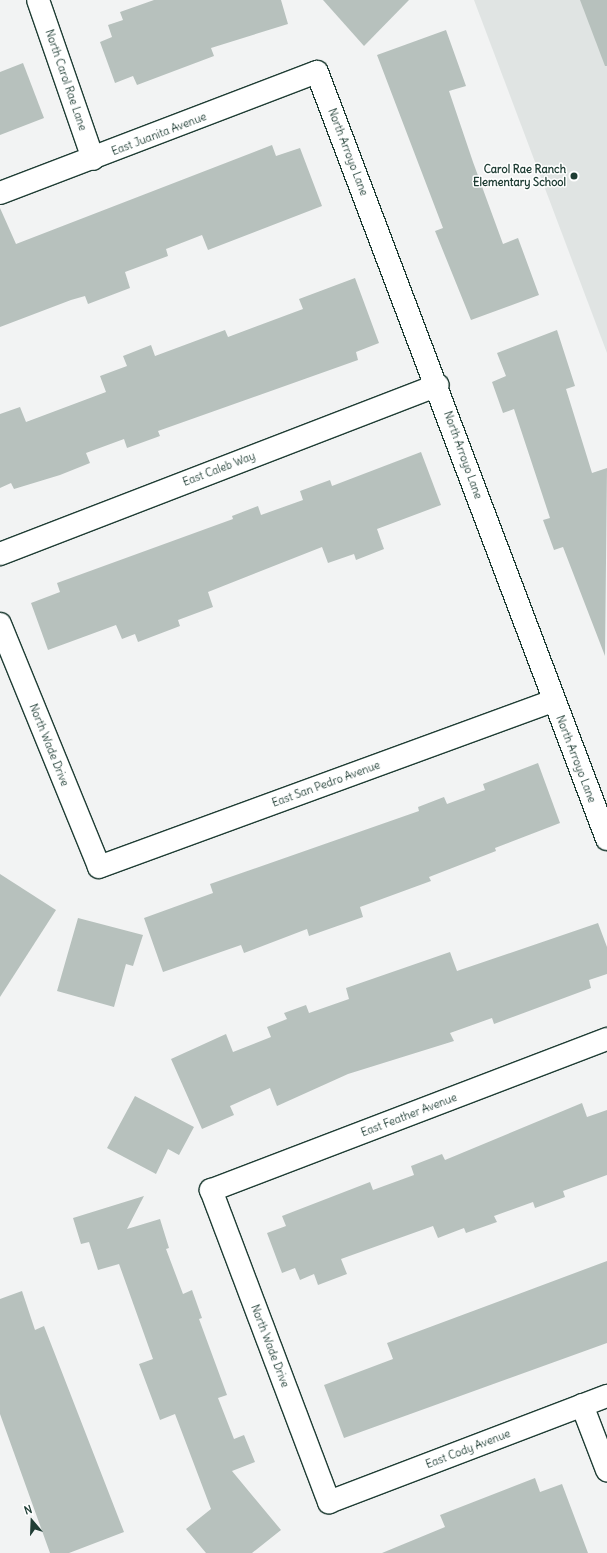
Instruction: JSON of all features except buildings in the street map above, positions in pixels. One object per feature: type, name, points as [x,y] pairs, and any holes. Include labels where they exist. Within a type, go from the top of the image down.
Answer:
[{"type":"street","name":"North Carol Rae Lane","points":[[38,0],[93,159]]},
{"type":"street","name":"East Juanita Avenue","points":[[0,193],[93,159],[317,72]]},
{"type":"street","name":"North Arroyo Lane","points":[[317,72],[438,384],[553,701],[607,839]]},
{"type":"street","name":"East Caleb Way","points":[[0,554],[438,384]]},
{"type":"street","name":"North Wade Drive","points":[[0,624],[99,867]]},
{"type":"street","name":"East San Pedro Avenue","points":[[99,867],[553,701]]},
{"type":"street","name":"East Feather Avenue","points":[[211,1190],[607,1039]]},
{"type":"street","name":"North Wade Drive","points":[[211,1190],[329,1502]]},
{"type":"street","name":"East Cody Avenue","points":[[329,1502],[607,1396]]},
{"type":"street","points":[[582,1405],[607,1470]]},
{"type":"shaded area","name":"Carol Rae Ranch Elementary School","points":[[474,0],[607,0],[607,353]]},
{"type":"place","name":"Carol Rae Ranch Elementary School","points":[[574,176]]}]
